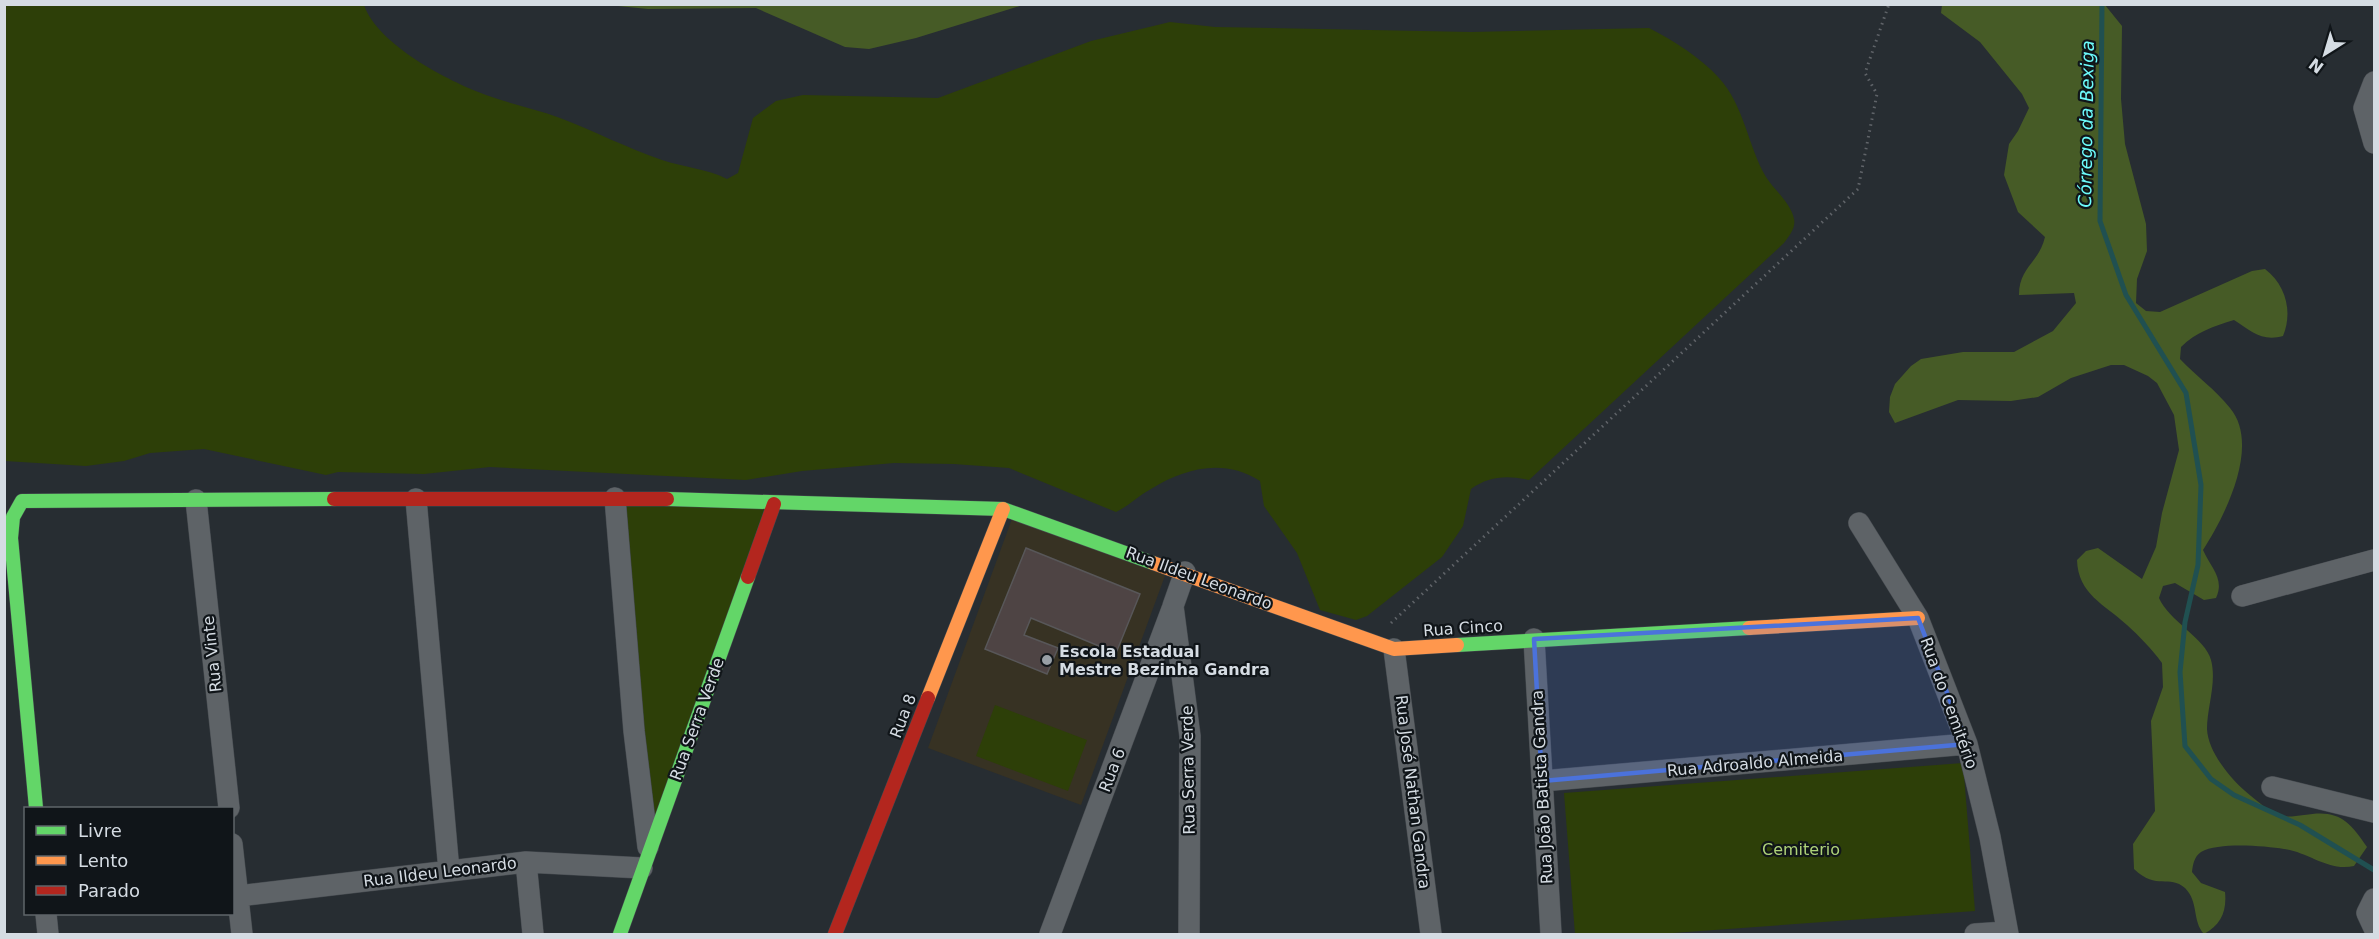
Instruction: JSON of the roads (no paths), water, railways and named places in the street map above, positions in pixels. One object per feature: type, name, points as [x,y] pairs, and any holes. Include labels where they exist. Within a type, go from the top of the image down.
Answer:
[{"type":"street","points":[[2374,82],[2364,108],[2374,143]]},
{"type":"street","points":[[615,498],[645,860]]},
{"type":"street","name":"Rua Ildeu Leonardo","points":[[36,807],[11,538],[13,517],[22,501],[615,498],[1003,509],[1185,572],[1394,649]]},
{"type":"street","points":[[416,499],[450,871]]},
{"type":"street","name":"Rua Vinte","points":[[196,500],[229,807]]},
{"type":"street","name":"Rua Serra Verde","points":[[620,934],[774,504]]},
{"type":"street","name":"Rua 8","points":[[835,934],[1003,509]]},
{"type":"street","name":"Rua do Cemitério","points":[[1859,523],[1918,618],[1967,744],[1990,837],[2007,933]]},
{"type":"street","points":[[2242,596],[2374,560]]},
{"type":"street","name":"Rua Serra Verde","points":[[1185,572],[1173,606],[1190,736],[1189,934]]},
{"type":"street","name":"Rua 6","points":[[1050,934],[1173,606]]},
{"type":"street","name":"Rua Cinco","points":[[1394,649],[1918,618]]},
{"type":"street","name":"Rua João Batista Gandra","points":[[1534,639],[1551,934]]},
{"type":"street","name":"Rua José Nathan Gandra","points":[[1394,649],[1431,934]]},
{"type":"street","name":"Rua Adroaldo Almeida","points":[[1542,782],[1967,744]]},
{"type":"street","points":[[2272,787],[2374,812]]},
{"type":"street","name":"Rua Ildeu Leonardo","points":[[238,896],[526,862],[645,860]]},
{"type":"street","points":[[234,861],[242,934]]},
{"type":"street","points":[[526,862],[533,934]]},
{"type":"street","points":[[2369,934],[2374,928],[2367,913],[2374,899]]},
{"type":"street","points":[[46,915],[48,934]]},
{"type":"street","points":[[1975,934],[2007,933]]},
{"type":"waterway","name":"Córrego da Bexiga","points":[[2102,4],[2100,221],[2126,295],[2186,393],[2201,485],[2198,565],[2185,622],[2180,672],[2185,746],[2211,779],[2234,795],[2300,825],[2374,870]]},
{"type":"place","name":"Escola Estadual Mestre Bezinha Gandra","points":[[1047,660]]},
{"type":"park label","name":"Cemiterio","points":[[1801,849]]}]
